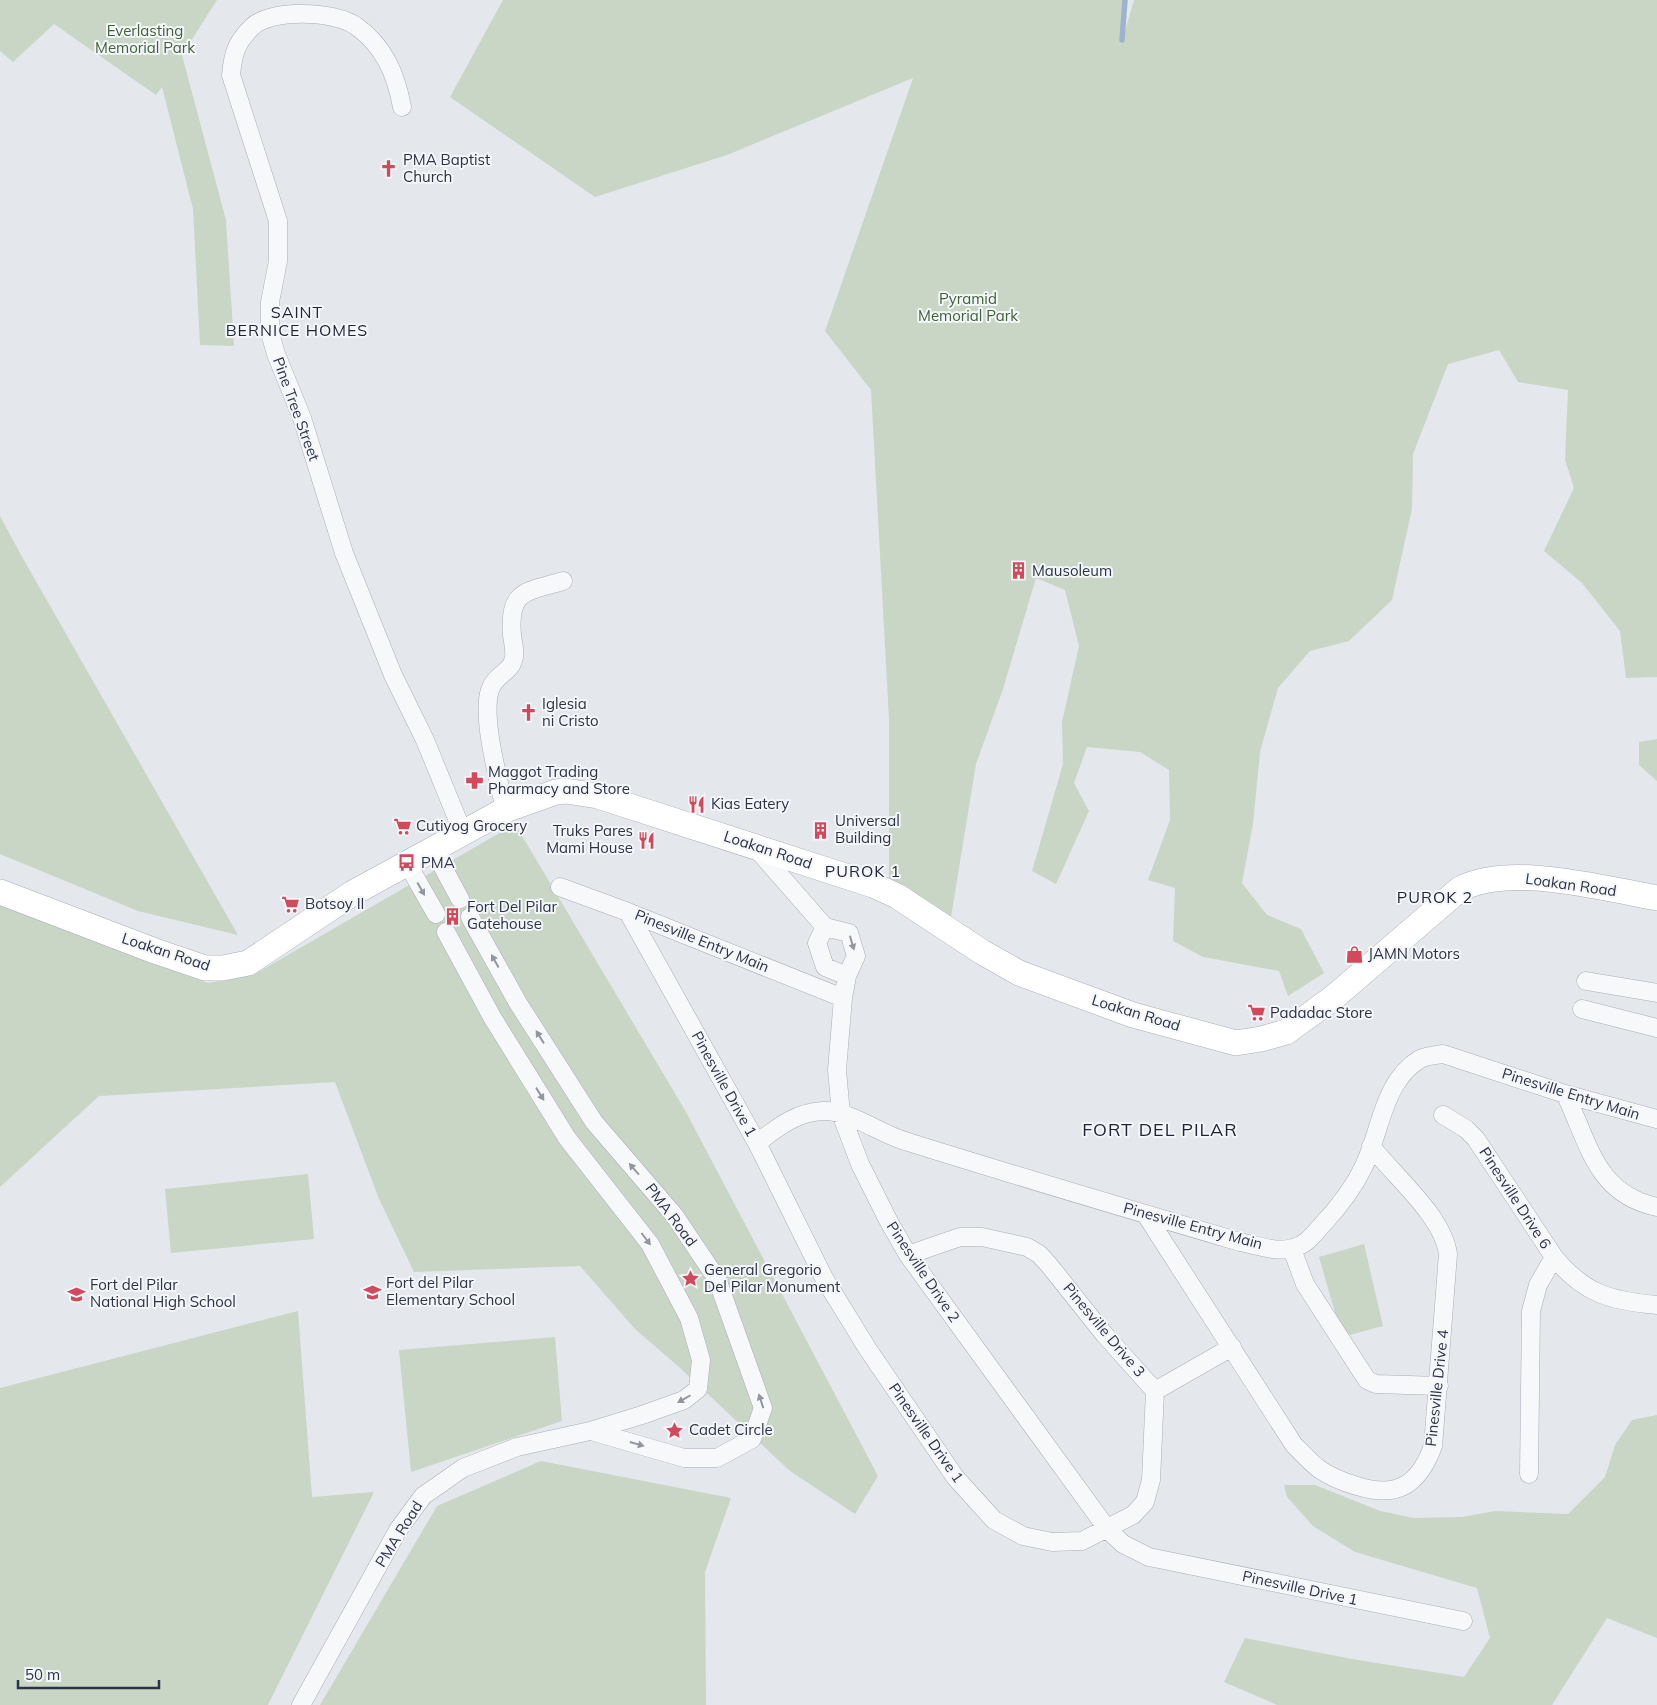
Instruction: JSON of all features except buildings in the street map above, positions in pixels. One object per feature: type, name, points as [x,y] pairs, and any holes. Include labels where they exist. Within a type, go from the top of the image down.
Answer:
[{"type":"main road","name":"Loakan Road","points":[[0,892],[156,952],[205,968],[223,968],[248,963],[353,893],[505,810],[556,792],[566,791],[598,796],[856,879],[889,892],[1019,974],[1133,1015],[1236,1042],[1261,1039],[1286,1032],[1332,998],[1460,889],[1475,881],[1498,877],[1528,876],[1657,898]]},
{"type":"street","name":"Pine Tree Street","points":[[402,106],[396,78],[378,47],[356,25],[326,15],[284,14],[252,26],[234,51],[231,75],[278,221],[278,261],[270,302],[270,333],[276,354],[302,418],[344,553],[393,675],[425,740],[463,832]]},
{"type":"street","points":[[505,810],[491,744],[489,691],[493,682],[514,660],[511,627],[515,601],[522,593],[563,581]]},
{"type":"street","points":[[754,846],[825,927],[849,933],[856,956],[847,976],[825,967],[817,943],[825,927]]},
{"type":"street","points":[[433,849],[460,899]]},
{"type":"street","points":[[408,863],[436,914]]},
{"type":"street","name":"Pinesville Entry Main","points":[[560,887],[628,912],[843,998]]},
{"type":"street","name":"Pinesville Drive 1","points":[[628,912],[757,1144],[824,1278],[866,1348],[955,1477],[994,1520],[1023,1536],[1052,1542],[1082,1541],[1108,1530],[1123,1544],[1149,1557],[1463,1621]]},
{"type":"street","name":"PMA Road","points":[[470,917],[506,982],[594,1122],[674,1215],[717,1280],[764,1408],[752,1439],[717,1458],[684,1458],[590,1431]]},
{"type":"street","name":"PMA Road","points":[[301,1705],[398,1530],[423,1496],[463,1468],[508,1450],[590,1431],[684,1400],[698,1388],[701,1360],[689,1318],[650,1244],[567,1138],[481,997],[446,932]]},
{"type":"street","name":"Pinesville Drive 2","points":[[847,976],[843,998],[837,1070],[842,1114],[860,1164],[908,1255],[1108,1530]]},
{"type":"street","points":[[1586,981],[1657,993]]},
{"type":"street","points":[[481,997],[506,982]]},
{"type":"street","points":[[1582,1009],[1657,1028]]},
{"type":"street","name":"Pinesville Entry Main","points":[[757,1144],[784,1122],[803,1113],[825,1110],[842,1114],[901,1140],[1240,1242],[1280,1249],[1292,1248],[1305,1243],[1336,1211],[1364,1166],[1398,1080],[1408,1068],[1422,1058],[1443,1054],[1565,1094],[1657,1119]]},
{"type":"street","points":[[1565,1094],[1590,1154],[1600,1171],[1629,1198],[1640,1204],[1657,1207]]},
{"type":"street","name":"Pinesville Drive 6","points":[[1442,1115],[1466,1128],[1476,1138],[1554,1258],[1538,1285],[1531,1311],[1529,1474]]},
{"type":"street","name":"Pinesville Drive 4","points":[[1146,1214],[1294,1445],[1318,1468],[1336,1480],[1367,1490],[1388,1492],[1407,1485],[1418,1476],[1427,1463],[1433,1446],[1445,1311],[1446,1242],[1424,1207],[1371,1146]]},
{"type":"street","name":"Pinesville Drive 3","points":[[908,1255],[960,1237],[982,1237],[1027,1247],[1039,1254],[1049,1265],[1104,1334],[1155,1391],[1151,1480],[1144,1502],[1133,1515],[1108,1530]]},
{"type":"street","points":[[1292,1248],[1305,1284],[1367,1380],[1376,1384],[1438,1386]]},
{"type":"street","points":[[1554,1258],[1573,1279],[1589,1290],[1618,1299],[1657,1305]]},
{"type":"street","points":[[1155,1391],[1232,1347]]},
{"type":"green space","name":"Everlasting Memorial Park","points":[[0,0],[217,0],[182,55],[226,220],[234,346],[200,345],[193,209],[162,87],[156,95],[54,24],[13,62],[0,51]]},
{"type":"green space","name":"Pyramid Memorial Park","points":[[503,0],[1125,0],[1123,38],[1134,0],[1657,0],[1657,677],[1626,678],[1620,631],[1582,583],[1544,551],[1574,488],[1565,460],[1568,390],[1518,382],[1499,350],[1448,364],[1413,454],[1412,509],[1392,600],[1349,641],[1310,651],[1278,688],[1260,752],[1253,824],[1242,883],[1267,915],[1301,929],[1324,973],[1288,996],[1279,971],[1203,957],[1173,941],[1175,888],[1148,880],[1170,820],[1169,770],[1140,752],[1087,747],[1074,783],[1089,811],[1056,884],[1032,871],[1063,764],[1062,722],[1079,646],[1065,590],[1036,578],[1003,689],[976,764],[951,917],[886,884],[889,876],[889,719],[871,390],[825,331],[913,78],[727,155],[595,197],[450,97]]},
{"type":"green space","points":[[0,516],[238,935],[138,911],[0,854]]},
{"type":"green space","points":[[1657,739],[1657,781],[1639,765],[1639,742]]},
{"type":"green space","points":[[515,824],[686,1112],[878,1476],[855,1514],[790,1471],[679,1367],[635,1329],[580,1266],[414,1272],[379,1199],[335,1082],[99,1096],[0,1187],[0,906],[208,983],[253,975]]},
{"type":"green space","points":[[308,1174],[314,1239],[171,1253],[165,1189]]},
{"type":"green space","points":[[1364,1244],[1383,1326],[1342,1337],[1319,1257]]},
{"type":"green space","points":[[298,1311],[312,1497],[374,1492],[268,1705],[0,1705],[0,1388]]},
{"type":"green space","points":[[555,1337],[562,1421],[411,1472],[399,1350]]},
{"type":"green space","points":[[1657,1415],[1657,1638],[1607,1618],[1552,1705],[1277,1705],[1224,1682],[1245,1638],[1352,1659],[1464,1677],[1490,1638],[1477,1588],[1355,1552],[1313,1526],[1287,1497],[1284,1485],[1315,1485],[1380,1511],[1414,1518],[1462,1517],[1495,1511],[1568,1514],[1605,1477],[1615,1445],[1632,1420]]},
{"type":"green space","points":[[541,1461],[731,1498],[705,1572],[706,1705],[320,1705],[437,1506]]},
{"type":"waterway","points":[[1122,40],[1125,0]]},
{"type":"place","name":"PMA Baptist Church","points":[[389,169]]},
{"type":"place","name":"Mausoleum","points":[[1018,571]]},
{"type":"place","name":"Iglesia ni Cristo","points":[[528,713]]},
{"type":"place","name":"Maggot Trading Pharmacy and Store","points":[[474,781]]},
{"type":"place","name":"Kias Eatery","points":[[697,804]]},
{"type":"place","name":"Cutiyog Grocery","points":[[402,826]]},
{"type":"place","name":"Universal Building","points":[[821,830]]},
{"type":"place","name":"Truks Pares Mami House","points":[[647,840]]},
{"type":"place","name":"PMA","points":[[407,863]]},
{"type":"place","name":"Botsoy II","points":[[291,904]]},
{"type":"place","name":"Fort Del Pilar Gatehouse","points":[[453,916]]},
{"type":"place","name":"JAMN Motors","points":[[1354,954]]},
{"type":"place","name":"Padadac Store","points":[[1256,1013]]},
{"type":"place","name":"General Gregorio Del Pilar Monument","points":[[690,1279]]},
{"type":"place","name":"Fort del Pilar Elementary School","points":[[372,1292]]},
{"type":"place","name":"Fort del Pilar National High School","points":[[76,1294]]},
{"type":"place","name":"Cadet Circle","points":[[675,1430]]},
{"type":"district","name":"SAINT BERNICE HOMES","points":[[297,321]]},
{"type":"district","name":"PUROK 1","points":[[863,871]]},
{"type":"district","name":"PUROK 2","points":[[1435,897]]},
{"type":"district","name":"FORT DEL PILAR","points":[[1160,1130]]}]
